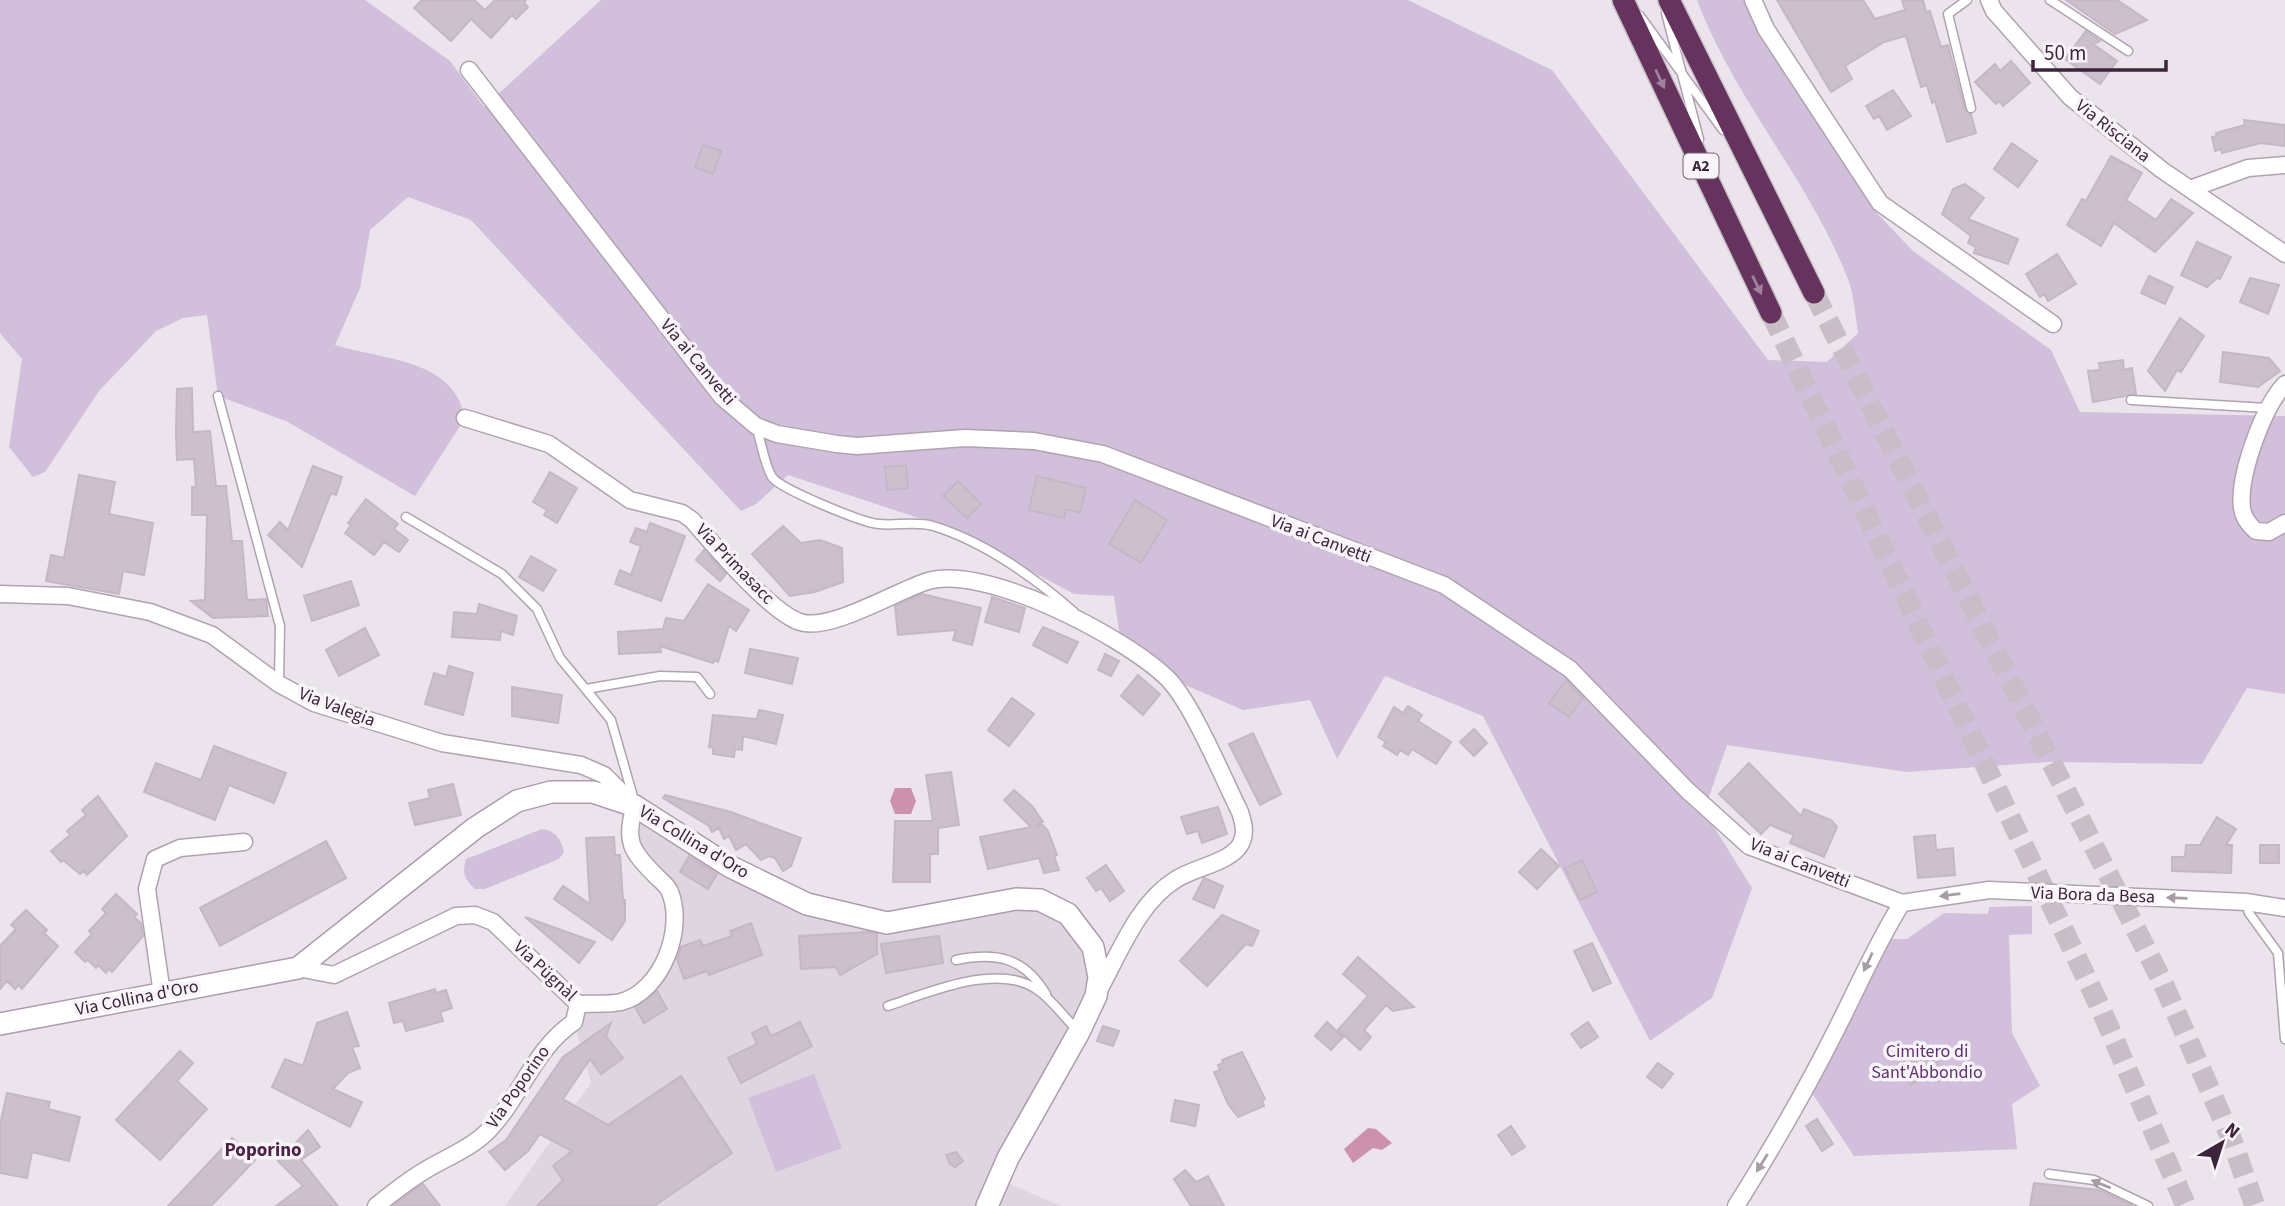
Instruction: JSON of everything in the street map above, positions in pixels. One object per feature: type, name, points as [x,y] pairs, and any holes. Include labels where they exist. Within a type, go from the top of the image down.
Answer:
[{"type":"highway","name":"A2","points":[[1623,0],[1771,313]]},
{"type":"highway","name":"A2","points":[[1669,0],[1814,293]]},
{"type":"street","points":[[1753,0],[1766,29],[1880,203],[2053,324]]},
{"type":"street","name":"Via Risciana","points":[[1989,0],[1994,10],[2070,97],[2190,189],[2285,254]]},
{"type":"street","name":"Via ai Canvetti","points":[[469,70],[722,397],[756,426],[777,434],[857,446],[965,438],[1034,441],[1103,454],[1444,585],[1570,669],[1687,790],[1749,846],[1902,903]]},
{"type":"street","points":[[2190,189],[2248,168],[2285,165]]},
{"type":"street","points":[[2285,384],[2267,408],[2242,482],[2242,510],[2256,531],[2269,532],[2285,523]]},
{"type":"street","name":"Via Primasacc","points":[[465,418],[549,444],[630,500],[682,513],[692,520],[771,604],[800,622],[829,621],[928,581],[952,577],[974,579],[1037,601],[1092,628],[1121,644],[1167,677],[1189,711],[1244,825],[1243,838],[1238,848],[1174,880],[1156,897],[1142,914],[1096,996]]},
{"type":"street","name":"Via Valegia","points":[[0,594],[68,596],[150,612],[212,635],[278,684],[314,703],[442,743],[581,765],[604,775],[635,806]]},
{"type":"street","name":"Via Collina d'Oro","points":[[0,1024],[298,968],[475,828],[517,801],[551,792],[593,792],[635,806],[729,866],[807,904],[887,923],[1016,899],[1040,900],[1059,907],[1068,914],[1093,947],[1099,977],[1096,996],[1079,1032],[1008,1158],[987,1206]]},
{"type":"street","name":"Via Pügnàl","points":[[298,968],[334,975],[456,916],[475,915],[493,922],[578,1004],[620,1002],[645,990],[662,964],[676,926],[676,906],[668,888],[635,854],[629,838],[635,806]]},
{"type":"street","points":[[162,993],[147,889],[155,859],[180,848],[244,842]]},
{"type":"street","name":"Via Bora da Besa","points":[[1902,903],[1989,890],[2245,902],[2285,908]]},
{"type":"street","points":[[1736,1206],[1834,1034],[1880,938],[1902,903]]},
{"type":"street","name":"Via Poporino","points":[[376,1206],[416,1175],[486,1133],[506,1108],[538,1056],[556,1034],[574,1022],[578,1004]]},
{"type":"lane","points":[[1629,0],[1752,169]]},
{"type":"lane","points":[[1662,0],[1711,188]]},
{"type":"lane","points":[[1967,0],[1948,14],[1971,108]]},
{"type":"lane","points":[[2050,0],[2128,51]]},
{"type":"lane","points":[[218,396],[281,626],[278,684]]},
{"type":"lane","points":[[2131,400],[2267,408]]},
{"type":"lane","name":"Via Primasacc","points":[[756,426],[772,478],[781,485],[832,509],[876,524],[929,524],[958,534],[1062,601],[1092,628]]},
{"type":"lane","points":[[406,517],[502,575],[537,609],[560,658],[611,720],[635,806]]},
{"type":"lane","points":[[586,689],[660,676],[698,677],[710,694]]},
{"type":"lane","points":[[2245,902],[2249,913],[2278,953],[2285,1039]]},
{"type":"lane","points":[[956,960],[982,955],[1003,956],[1022,965],[1037,980],[1051,1003]]},
{"type":"lane","points":[[888,1006],[997,977],[1017,979],[1039,991],[1079,1032]]},
{"type":"lane","points":[[2049,1174],[2094,1180],[2148,1206]]},
{"type":"shaded area","points":[[895,788],[911,788],[916,801],[911,814],[895,814],[890,801]]},
{"type":"shaded area","points":[[635,806],[729,866],[887,923],[1016,899],[1059,907],[1099,977],[998,1179],[1061,1206],[505,1206],[591,1083],[574,1022],[578,1004],[620,1002],[662,964],[675,906],[634,854]]},
{"type":"shaded area","points":[[1368,1128],[1376,1129],[1392,1143],[1382,1150],[1373,1148],[1353,1163],[1344,1149]]},
{"type":"green space","points":[[0,0],[365,0],[450,61],[484,107],[601,0],[1408,0],[1552,70],[1768,360],[1827,362],[1858,333],[1849,281],[1811,204],[1730,71],[1697,0],[1744,0],[1759,34],[1874,210],[1913,251],[2051,350],[2080,412],[2285,416],[2285,694],[2247,688],[2202,764],[2048,762],[1906,772],[1727,745],[1704,811],[1752,888],[1712,998],[1650,1041],[1483,716],[1385,676],[1337,759],[1310,700],[1243,710],[1167,677],[1121,644],[1114,596],[1074,594],[952,529],[788,475],[756,504],[741,511],[471,220],[408,197],[370,230],[360,288],[335,345],[394,359],[431,372],[447,383],[458,398],[465,418],[415,496],[288,422],[218,396],[207,315],[183,318],[156,331],[99,391],[45,472],[33,477],[9,447],[22,359],[0,333]]},
{"type":"green space","points":[[542,829],[551,832],[559,840],[564,852],[559,859],[485,889],[475,889],[468,882],[464,872],[466,859]]},
{"type":"green space","name":"Cimitero di Sant'Abbondio","points":[[2032,906],[2032,934],[2009,935],[2012,1033],[2040,1086],[2012,1104],[2017,1149],[1854,1156],[1812,1093],[1885,939],[1907,939],[1944,913],[1988,914],[1989,907]]},
{"type":"green space","points":[[814,1074],[842,1148],[776,1172],[748,1098]]},
{"type":"building","points":[[422,0],[474,0],[485,10],[495,0],[526,0],[524,3],[528,7],[516,19],[512,15],[491,38],[471,19],[451,41],[414,8]]},
{"type":"building","points":[[1777,0],[1863,0],[1875,19],[1905,10],[1902,0],[1923,0],[1926,12],[1930,11],[1941,47],[1948,45],[1965,110],[1971,114],[1976,133],[1947,142],[1935,101],[1932,103],[1927,85],[1921,87],[1906,36],[1884,42],[1845,66],[1852,79],[1831,92]]},
{"type":"building","points":[[2066,0],[2117,0],[2147,20],[2115,34]]},
{"type":"building","points":[[2086,31],[2100,41],[2093,44],[2117,61],[2100,84],[2065,59]]},
{"type":"building","points":[[2011,61],[2030,83],[2003,106],[1999,101],[1996,104],[1975,82],[1995,64],[2000,71]]},
{"type":"building","points":[[1893,90],[1911,116],[1887,130],[1879,116],[1874,119],[1866,106]]},
{"type":"building","points":[[2244,120],[2285,125],[2285,146],[2261,143],[2222,153],[2221,149],[2215,151],[2212,137],[2217,136],[2216,133],[2245,125]]},
{"type":"building","points":[[2012,143],[2037,161],[2018,187],[1994,169]]},
{"type":"building","points":[[703,145],[721,151],[713,174],[695,167]]},
{"type":"building","points":[[2111,156],[2142,173],[2126,200],[2156,220],[2171,199],[2193,213],[2155,252],[2114,223],[2101,246],[2067,225],[2082,199],[2086,201]]},
{"type":"building","points":[[1965,184],[1984,198],[1968,219],[2018,239],[2008,264],[1974,253],[1976,247],[1968,243],[1971,236],[1942,214],[1953,189]]},
{"type":"building","points":[[2197,242],[2231,257],[2220,279],[2217,278],[2207,287],[2181,275]]},
{"type":"building","points":[[2057,254],[2076,284],[2048,301],[2044,294],[2040,297],[2026,274]]},
{"type":"building","points":[[2149,276],[2173,287],[2165,304],[2141,293]]},
{"type":"building","points":[[2250,278],[2279,285],[2268,314],[2240,302]]},
{"type":"building","points":[[2180,318],[2204,336],[2181,372],[2177,370],[2165,391],[2148,371]]},
{"type":"building","points":[[2223,352],[2269,358],[2280,371],[2258,387],[2220,382]]},
{"type":"building","points":[[2123,360],[2124,370],[2132,368],[2136,394],[2093,402],[2088,371],[2100,370],[2099,363]]},
{"type":"building","points":[[192,388],[193,432],[210,431],[216,486],[226,486],[232,541],[242,541],[247,600],[266,599],[268,616],[213,618],[191,601],[205,600],[207,515],[192,515],[192,487],[196,487],[194,459],[177,460],[176,432],[177,389]]},
{"type":"building","points":[[906,465],[908,488],[887,490],[885,467]]},
{"type":"building","points":[[313,466],[342,477],[336,495],[331,493],[302,567],[268,535],[280,522],[288,530]]},
{"type":"building","points":[[550,472],[577,488],[557,523],[544,515],[547,510],[533,502]]},
{"type":"building","points":[[79,475],[115,482],[109,514],[153,523],[144,575],[123,571],[119,594],[46,581],[51,555],[64,558]]},
{"type":"building","points":[[1037,476],[1086,488],[1080,513],[1066,509],[1064,518],[1029,510]]},
{"type":"building","points":[[958,481],[981,504],[967,518],[943,496]]},
{"type":"building","points":[[366,499],[398,524],[394,529],[408,540],[399,552],[384,542],[374,555],[345,533],[351,525],[348,523]]},
{"type":"building","points":[[1135,500],[1167,520],[1141,563],[1109,544]]},
{"type":"building","points":[[650,523],[685,536],[661,601],[615,584],[620,570],[631,575],[641,546],[630,542],[636,528],[647,532]]},
{"type":"building","points":[[783,526],[801,543],[820,540],[842,548],[843,582],[815,592],[790,596],[752,554]]},
{"type":"building","points":[[704,550],[726,574],[720,581],[696,560]]},
{"type":"building","points":[[531,556],[556,570],[543,591],[519,577]]},
{"type":"building","points":[[351,581],[359,605],[312,621],[304,596]]},
{"type":"building","points":[[708,584],[749,610],[736,631],[729,626],[718,662],[714,660],[713,663],[660,646],[661,652],[619,654],[618,632],[663,629],[666,618],[684,621]]},
{"type":"building","points":[[922,594],[981,608],[972,645],[953,640],[956,630],[898,635],[895,606]]},
{"type":"building","points":[[992,597],[1025,608],[1019,632],[985,622]]},
{"type":"building","points":[[479,604],[517,616],[513,635],[501,631],[500,640],[452,637],[454,612],[477,614]]},
{"type":"building","points":[[1043,627],[1078,642],[1067,663],[1033,645]]},
{"type":"building","points":[[365,628],[379,655],[339,676],[326,650]]},
{"type":"building","points":[[750,649],[798,658],[792,684],[745,673]]},
{"type":"building","points":[[1105,654],[1119,661],[1111,676],[1098,670]]},
{"type":"building","points":[[449,666],[473,673],[463,715],[425,704],[434,673],[446,677]]},
{"type":"building","points":[[1138,675],[1160,694],[1143,715],[1121,696]]},
{"type":"building","points":[[1566,680],[1583,698],[1569,717],[1549,703]]},
{"type":"building","points":[[512,687],[562,695],[558,723],[512,716]]},
{"type":"building","points":[[1012,698],[1034,714],[1009,746],[988,730]]},
{"type":"building","points":[[1408,706],[1422,715],[1418,721],[1451,742],[1436,764],[1412,749],[1408,755],[1400,750],[1397,755],[1383,746],[1386,742],[1378,737],[1394,707],[1403,713]]},
{"type":"building","points":[[759,710],[783,715],[776,744],[743,736],[742,750],[735,749],[734,757],[713,754],[713,748],[709,747],[713,715],[757,719]]},
{"type":"building","points":[[1474,729],[1487,743],[1474,756],[1460,742]]},
{"type":"building","points":[[1253,733],[1281,794],[1260,805],[1229,744]]},
{"type":"building","points":[[214,746],[286,773],[274,803],[229,785],[215,820],[144,792],[156,763],[201,780]]},
{"type":"building","points":[[1749,763],[1801,816],[1804,809],[1831,820],[1837,827],[1824,857],[1790,843],[1794,835],[1770,825],[1761,834],[1719,794]]},
{"type":"building","points":[[951,772],[959,825],[938,828],[938,854],[930,854],[930,882],[893,882],[895,821],[933,821],[926,775]]},
{"type":"building","points":[[453,784],[461,815],[415,825],[409,803],[430,798],[428,790]]},
{"type":"building","points":[[1014,790],[1032,806],[1043,822],[1036,826],[1043,825],[1048,831],[1057,855],[1054,856],[1059,870],[1044,873],[1039,858],[988,869],[980,837],[1031,827],[1004,800]]},
{"type":"building","points":[[665,795],[731,812],[801,838],[791,866],[783,871],[775,858],[769,856],[761,860],[746,844],[736,850],[729,836],[724,839],[719,828],[712,832],[709,826],[663,798]]},
{"type":"building","points":[[98,796],[127,836],[87,875],[84,871],[80,874],[63,860],[61,862],[51,851],[70,835],[67,831],[86,815],[82,810]]},
{"type":"building","points":[[1218,807],[1227,834],[1202,843],[1198,831],[1187,834],[1181,817]]},
{"type":"building","points":[[2217,817],[2236,829],[2226,845],[2232,845],[2231,873],[2172,871],[2172,857],[2185,857],[2186,845],[2200,845]]},
{"type":"building","points":[[1935,835],[1936,850],[1953,848],[1955,875],[1918,878],[1914,837]]},
{"type":"building","points":[[614,837],[615,855],[620,855],[625,921],[612,940],[554,899],[563,886],[590,904],[586,838]]},
{"type":"building","points":[[326,841],[346,878],[220,946],[200,908]]},
{"type":"building","points":[[2260,845],[2279,845],[2279,863],[2260,863]]},
{"type":"building","points":[[1541,849],[1559,866],[1537,889],[1519,872]]},
{"type":"building","points":[[689,856],[717,874],[708,889],[680,872]]},
{"type":"building","points":[[1582,860],[1597,892],[1580,900],[1565,868]]},
{"type":"building","points":[[1106,865],[1124,891],[1110,901],[1101,888],[1096,891],[1087,878]]},
{"type":"building","points":[[1204,878],[1223,886],[1214,908],[1193,899]]},
{"type":"building","points":[[116,894],[137,914],[134,917],[141,923],[143,936],[112,972],[109,969],[106,973],[98,965],[96,968],[88,960],[85,962],[75,952],[92,934],[89,931],[106,913],[102,909]]},
{"type":"building","points":[[26,910],[47,930],[44,933],[58,946],[22,989],[19,985],[15,989],[7,981],[0,989],[0,946],[16,929],[11,925]]},
{"type":"building","points":[[1222,915],[1259,931],[1252,946],[1246,944],[1207,986],[1180,961]]},
{"type":"building","points":[[525,917],[595,942],[579,963]]},
{"type":"building","points":[[751,923],[762,955],[709,975],[707,971],[684,979],[677,959],[681,947],[700,940],[703,946],[732,936],[730,931]]},
{"type":"building","points":[[869,932],[877,934],[877,954],[840,975],[836,967],[801,969],[799,936]]},
{"type":"building","points":[[939,936],[943,963],[886,973],[881,944]]},
{"type":"building","points":[[1592,943],[1611,983],[1593,991],[1574,951]]},
{"type":"building","points":[[1358,957],[1414,1007],[1393,1011],[1386,1005],[1364,1030],[1371,1037],[1360,1050],[1338,1030],[1368,996],[1343,974]]},
{"type":"building","points":[[435,989],[436,993],[446,990],[452,1008],[440,1012],[443,1021],[406,1031],[403,1021],[394,1023],[389,1003]]},
{"type":"building","points":[[657,991],[667,1009],[644,1023],[635,1007]]},
{"type":"building","points":[[347,1012],[359,1046],[352,1047],[360,1068],[348,1073],[333,1089],[362,1102],[350,1127],[272,1087],[285,1059],[303,1066],[317,1023]]},
{"type":"building","points":[[800,1022],[812,1046],[741,1083],[728,1058],[757,1044],[752,1033],[766,1026],[771,1036]]},
{"type":"building","points":[[1327,1022],[1343,1037],[1331,1050],[1315,1036]]},
{"type":"building","points":[[1588,1022],[1598,1037],[1581,1048],[1571,1034]]},
{"type":"building","points":[[611,1023],[606,1036],[623,1058],[601,1074],[590,1059],[563,1099],[608,1125],[681,1076],[732,1153],[654,1206],[537,1206],[563,1180],[553,1166],[572,1151],[540,1134],[528,1151],[505,1170],[489,1152],[506,1140],[563,1057]]},
{"type":"building","points":[[1103,1026],[1119,1031],[1113,1046],[1097,1041]]},
{"type":"building","points":[[180,1051],[193,1063],[177,1081],[207,1109],[160,1160],[116,1120]]},
{"type":"building","points":[[1242,1052],[1265,1099],[1262,1100],[1264,1106],[1238,1117],[1228,1104],[1214,1072],[1220,1070],[1218,1065],[1223,1063],[1222,1060]]},
{"type":"building","points":[[1927,1053],[1938,1058],[1937,1068],[1911,1085],[1901,1069]]},
{"type":"building","points":[[1658,1063],[1673,1074],[1662,1088],[1647,1077]]},
{"type":"building","points":[[7,1093],[50,1102],[48,1109],[80,1117],[69,1161],[32,1152],[27,1178],[0,1173],[0,1125]]},
{"type":"building","points":[[1175,1100],[1199,1105],[1195,1126],[1171,1121]]},
{"type":"building","points":[[1817,1119],[1833,1144],[1822,1151],[1806,1126]]},
{"type":"building","points":[[1511,1126],[1525,1147],[1512,1155],[1498,1135]]},
{"type":"building","points":[[308,1130],[320,1147],[301,1160],[338,1206],[276,1206],[303,1186],[278,1161]]},
{"type":"building","points":[[232,1138],[255,1160],[211,1206],[168,1206]]},
{"type":"building","points":[[956,1152],[963,1161],[955,1167],[950,1164],[946,1155]]},
{"type":"building","points":[[1185,1170],[1196,1182],[1208,1176],[1224,1206],[1191,1206],[1174,1179]]},
{"type":"building","points":[[2034,1183],[2099,1190],[2133,1206],[2030,1206]]},
{"type":"building","points":[[423,1184],[440,1206],[393,1206],[411,1192]]},
{"type":"tunnel","points":[[1814,293],[2163,983],[2231,1138],[2255,1206]]},
{"type":"tunnel","points":[[1771,313],[2100,1007],[2186,1206]]},
{"type":"district","name":"Poporino","points":[[263,1150]]}]
